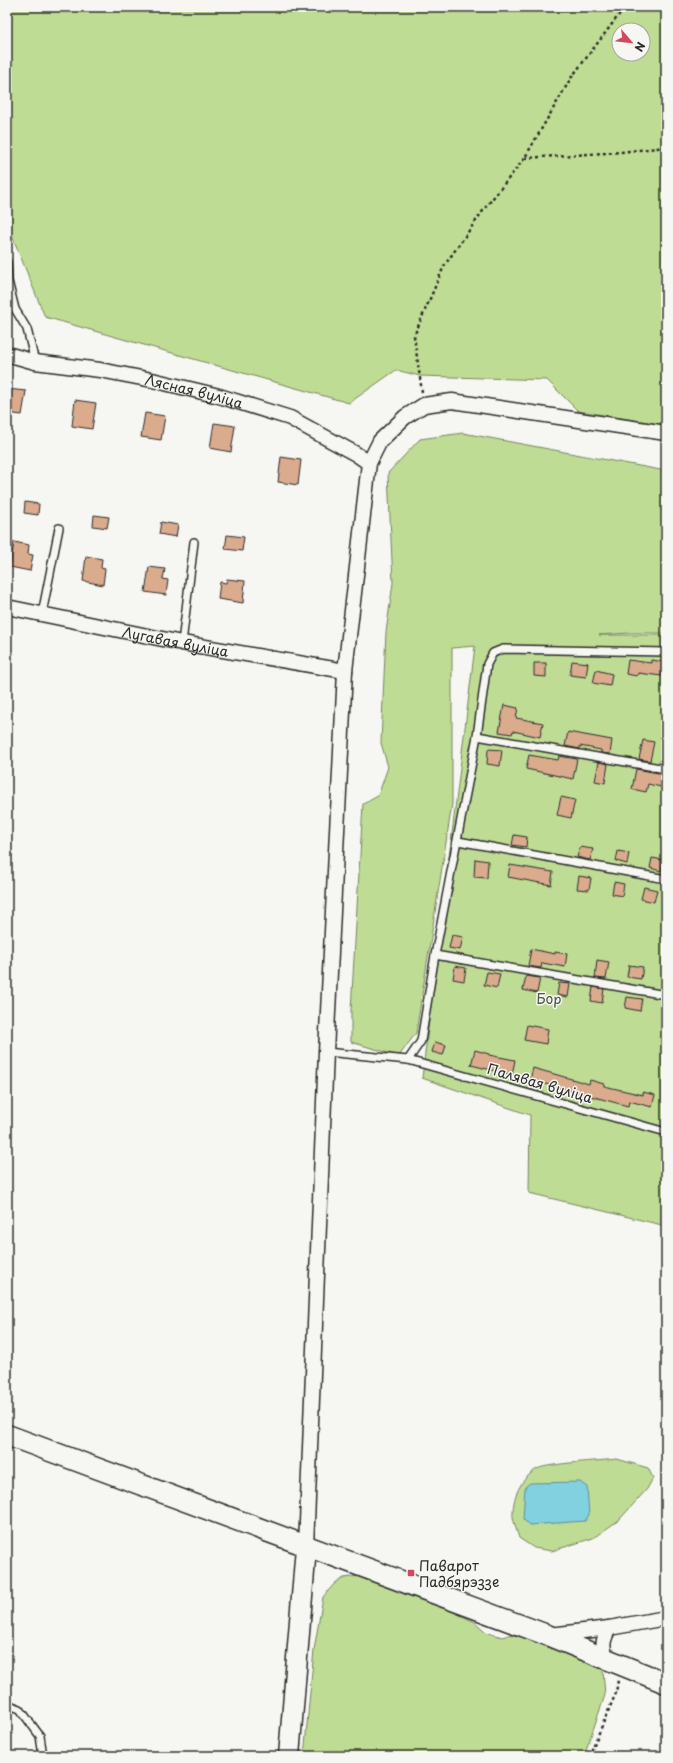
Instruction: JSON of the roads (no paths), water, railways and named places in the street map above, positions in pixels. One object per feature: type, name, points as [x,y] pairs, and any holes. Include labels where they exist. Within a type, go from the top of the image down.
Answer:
[{"type":"street","name":"Лясная вуліца","points":[[7,354],[35,362],[100,370],[152,380],[219,396],[290,418],[356,454],[369,463]]},
{"type":"street","points":[[289,1756],[306,1547],[326,1052],[345,671],[369,463],[380,441],[405,417],[424,405],[452,401],[666,433]]},
{"type":"street","name":"Лугавая вуліца","points":[[7,607],[182,643],[345,671]]},
{"type":"street","points":[[7,1435],[547,1635],[666,1683]]},
{"type":"street","points":[[547,1635],[609,1628],[666,1618]]},
{"type":"street","points":[[609,1628],[603,1640],[603,1649],[613,1661]]},
{"type":"lane","points":[[7,262],[8,280],[15,309],[27,329],[35,362]]},
{"type":"lane","points":[[42,614],[59,528]]},
{"type":"lane","points":[[182,643],[194,542]]},
{"type":"lane","points":[[408,1060],[421,1041],[435,955],[477,736],[487,664],[493,653],[503,649],[666,652]]},
{"type":"lane","points":[[477,736],[666,769]]},
{"type":"lane","points":[[458,841],[666,879]]},
{"type":"lane","points":[[435,955],[666,995]]},
{"type":"lane","name":"Палявая вуліца","points":[[326,1052],[408,1060],[666,1132]]},
{"type":"lane","points":[[7,1704],[20,1709],[40,1736],[43,1756]]},
{"type":"water","points":[[580,1482],[587,1487],[589,1515],[585,1521],[529,1525],[523,1519],[525,1487],[530,1483]]},
{"type":"place","name":"Паварот Падбярэззе","points":[[411,1573]]},
{"type":"park label","name":"Бор","points":[[549,998]]}]
